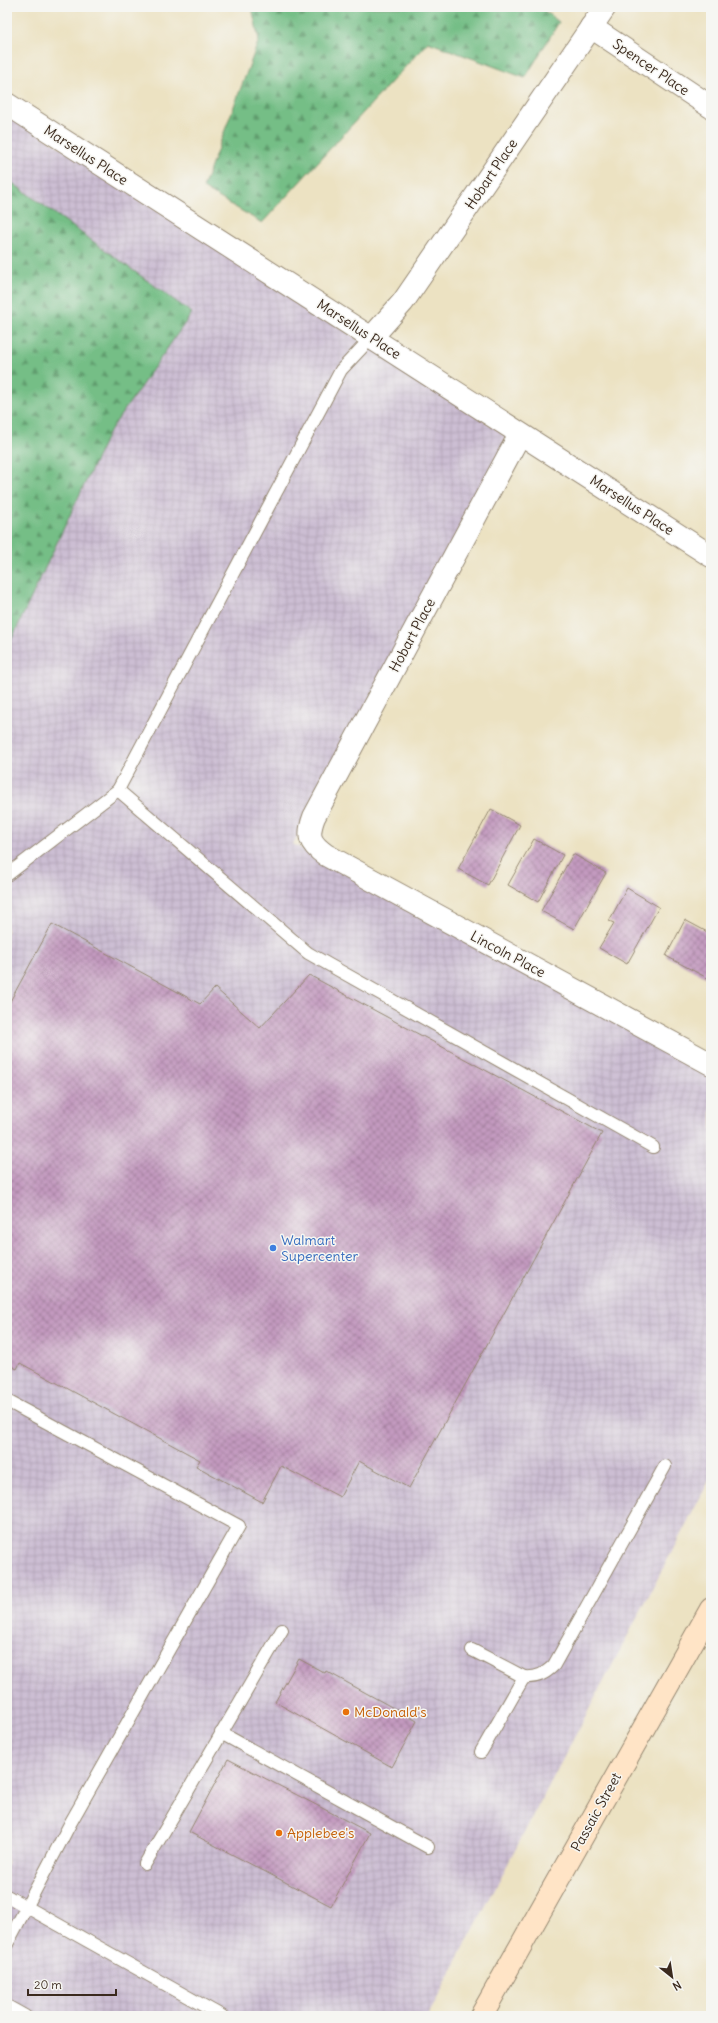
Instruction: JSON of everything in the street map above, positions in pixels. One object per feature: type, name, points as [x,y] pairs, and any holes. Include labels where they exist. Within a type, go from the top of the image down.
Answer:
[{"type":"main road","name":"Passaic Street","points":[[481,2016],[711,1609]]},
{"type":"street","name":"Hobart Place","points":[[372,337],[403,302],[605,7]]},
{"type":"street","name":"Spencer Place","points":[[591,27],[711,107]]},
{"type":"street","name":"Marsellus Place","points":[[7,104],[711,556]]},
{"type":"street","name":"Hobart Place","points":[[310,838],[310,827],[314,816],[520,434]]},
{"type":"street","name":"Lincoln Place","points":[[310,838],[316,848],[326,855],[711,1064]]},
{"type":"lane","points":[[7,875],[118,790],[341,370],[372,337]]},
{"type":"lane","points":[[118,790],[308,954],[653,1147]]},
{"type":"lane","points":[[7,1401],[239,1526],[71,1822],[7,1944]]},
{"type":"lane","points":[[472,1650],[524,1677],[533,1678],[547,1672],[554,1665],[665,1466]]},
{"type":"lane","points":[[145,1864],[282,1630]]},
{"type":"lane","points":[[481,1752],[524,1677]]},
{"type":"lane","points":[[221,1733],[428,1847]]},
{"type":"lane","points":[[7,1896],[222,2016]]},
{"type":"lane","points":[[7,2006],[25,2016]]},
{"type":"shaded area","points":[[7,113],[510,437],[293,844],[711,1069],[711,1477],[428,2016],[7,2016]]},
{"type":"green space","points":[[252,7],[540,7],[559,22],[525,78],[428,42],[262,223],[203,188],[259,40]]},
{"type":"green space","points":[[7,179],[192,313],[109,432],[7,649]]},
{"type":"building","points":[[491,809],[520,825],[488,885],[458,869]]},
{"type":"building","points":[[534,839],[563,855],[538,902],[508,885]]},
{"type":"building","points":[[573,854],[606,873],[574,929],[541,911]]},
{"type":"building","points":[[627,888],[659,907],[627,964],[599,948],[614,923],[609,921]]},
{"type":"building","points":[[685,920],[711,934],[711,980],[666,956]]},
{"type":"building","name":"Walmart Supercenter","points":[[52,924],[200,1004],[215,988],[260,1028],[309,975],[602,1133],[409,1488],[359,1461],[340,1497],[281,1466],[262,1502],[196,1466],[200,1460],[20,1363],[17,1369],[7,1364],[7,1007]]},
{"type":"building","name":"McDonald's","points":[[299,1659],[325,1673],[326,1671],[417,1721],[392,1767],[275,1702]]},
{"type":"building","name":"Applebee's","points":[[228,1759],[370,1833],[331,1906],[189,1832]]},
{"type":"place","name":"Walmart Supercenter","points":[[273,1248]]},
{"type":"place","name":"McDonald's","points":[[346,1712]]},
{"type":"place","name":"Applebee's","points":[[279,1833]]}]
